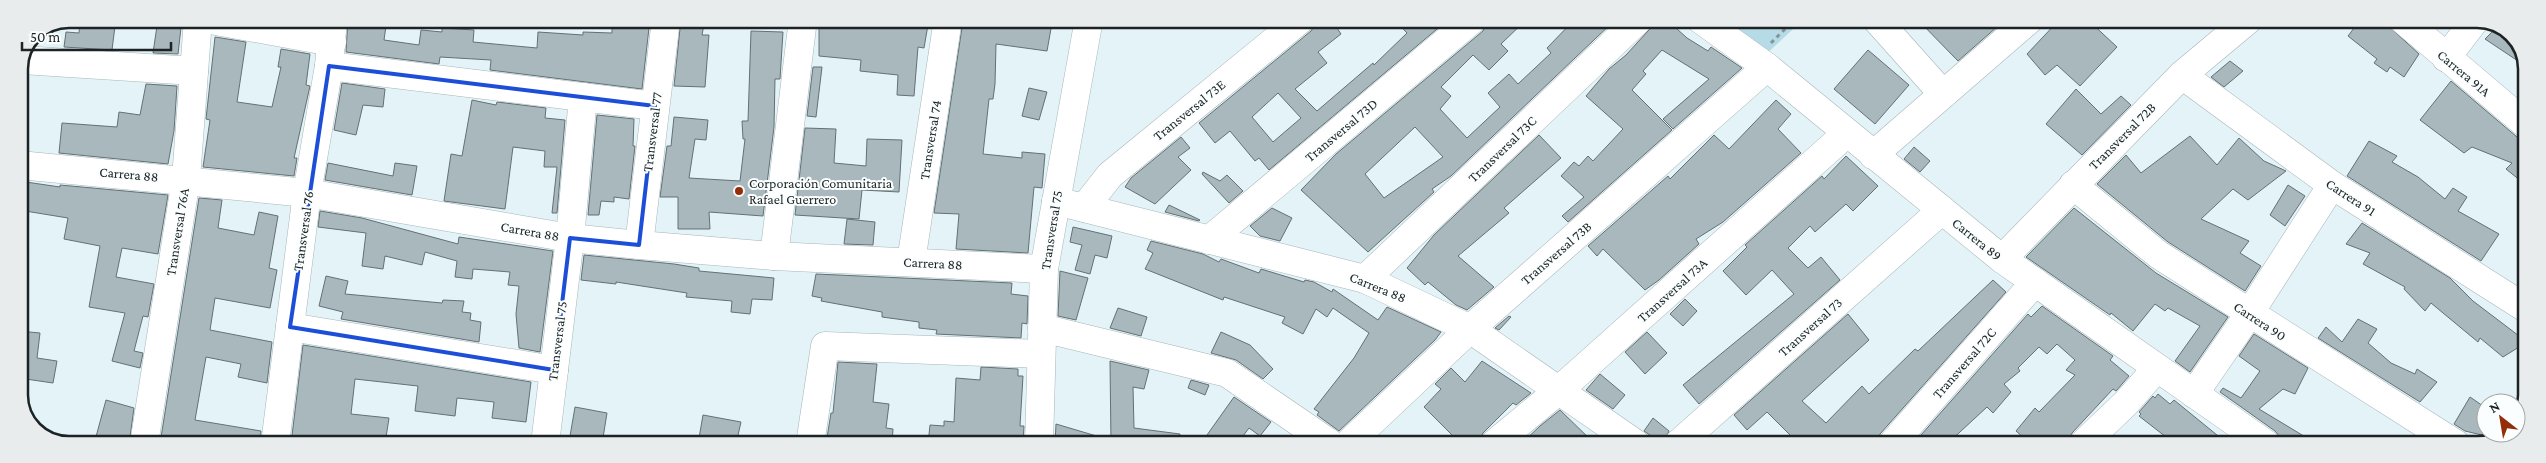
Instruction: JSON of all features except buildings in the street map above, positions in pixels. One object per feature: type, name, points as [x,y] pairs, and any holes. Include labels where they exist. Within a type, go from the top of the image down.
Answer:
[{"type":"street","name":"Transversal 76A","points":[[145,435],[186,179],[197,28]]},
{"type":"street","points":[[254,28],[331,42],[583,97],[655,106]]},
{"type":"street","name":"Transversal 77","points":[[639,245],[665,28]]},
{"type":"street","points":[[774,256],[802,28]]},
{"type":"street","name":"Transversal 74","points":[[911,262],[947,28]]},
{"type":"street","name":"Transversal 75","points":[[1039,435],[1044,269],[1087,28]]},
{"type":"street","name":"Transversal 73E","points":[[1084,208],[1110,175],[1290,28]]},
{"type":"street","name":"Transversal 73D","points":[[1210,240],[1462,28]]},
{"type":"street","name":"Transversal 73C","points":[[1365,279],[1629,28]]},
{"type":"street","name":"Carrera 89","points":[[1713,28],[1767,67],[2002,259],[2254,436]]},
{"type":"street","points":[[1884,28],[1943,94]]},
{"type":"street","points":[[1873,155],[2020,28]]},
{"type":"street","name":"Transversal 72B","points":[[2002,259],[2182,75],[2238,28]]},
{"type":"street","name":"Carrera 91A","points":[[2412,28],[2518,118]]},
{"type":"street","points":[[2446,58],[2469,28]]},
{"type":"street","name":"Transversal 76","points":[[276,435],[307,193],[331,42]]},
{"type":"street","points":[[28,60],[194,71]]},
{"type":"street","name":"Transversal 73B","points":[[1357,436],[1470,329],[1767,67]]},
{"type":"street","name":"Carrera 91","points":[[2182,75],[2332,185],[2518,303]]},
{"type":"street","name":"Transversal 75","points":[[546,435],[570,238],[583,97]]},
{"type":"street","name":"Transversal 73A","points":[[1504,436],[1558,391],[1848,133]]},
{"type":"street","name":"Carrera 88","points":[[28,166],[186,179],[307,193],[570,238],[774,256],[1044,269]]},
{"type":"street","name":"Carrera 90","points":[[2073,185],[2159,255],[2443,436]]},
{"type":"street","points":[[2194,394],[2249,314],[2332,185]]},
{"type":"street","name":"Carrera 88","points":[[1056,201],[1365,279],[1470,329],[1624,436]]},
{"type":"street","name":"Transversal 73","points":[[1687,436],[1942,210]]},
{"type":"street","name":"Transversal 72C","points":[[1899,436],[2035,282]]},
{"type":"street","points":[[290,327],[554,370]]},
{"type":"street","points":[[811,435],[825,346],[1042,341],[1227,373],[1319,436]]},
{"type":"street","points":[[2091,436],[2126,403],[2157,368]]},
{"type":"highlighted area","points":[[329,66],[655,106],[639,245],[570,238],[554,370],[290,327]]},
{"type":"shaded area","points":[[1719,28],[1794,28],[1764,56]]},
{"type":"place","name":"Corporación Comunitaria Rafael Guerrero","points":[[739,191]]}]
